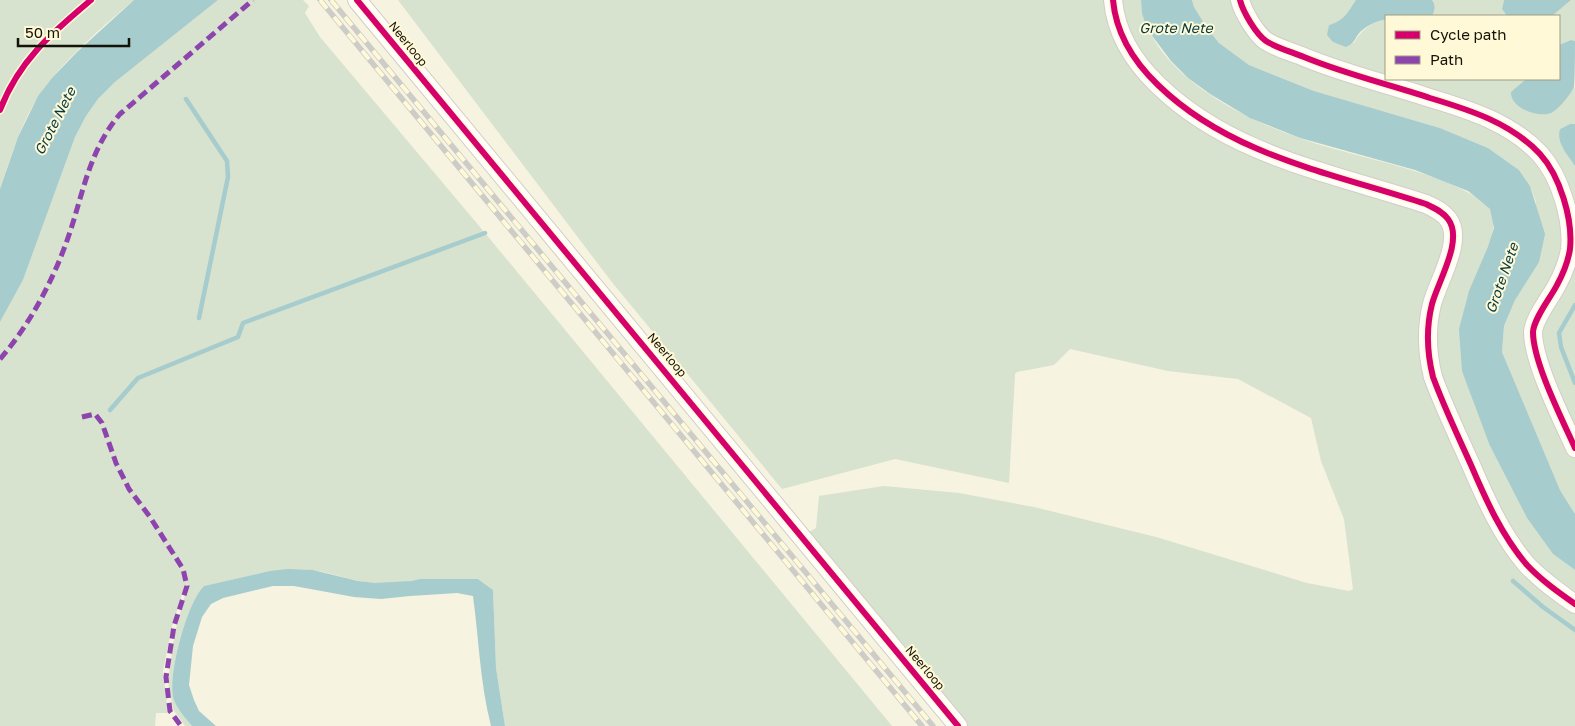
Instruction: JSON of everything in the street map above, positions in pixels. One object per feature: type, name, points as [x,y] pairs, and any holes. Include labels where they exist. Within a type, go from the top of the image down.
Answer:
[{"type":"street","name":"Neerloop","points":[[357,0],[958,726]]},
{"type":"street","points":[[1112,0],[1116,22],[1128,49],[1139,66],[1181,106],[1208,125],[1274,156],[1426,204],[1439,210],[1448,219],[1454,238],[1450,255],[1436,291],[1430,317],[1428,338],[1433,377],[1480,488],[1508,538],[1528,566],[1556,591],[1575,604]]},
{"type":"street","points":[[1240,0],[1249,22],[1265,40],[1332,68],[1379,81],[1482,116],[1506,126],[1540,154],[1560,188],[1568,214],[1570,248],[1566,267],[1533,330],[1536,353],[1575,448]]},
{"type":"green space","points":[[0,0],[134,0],[83,46],[47,84],[26,119],[0,189]]},
{"type":"green space","points":[[218,0],[303,0],[309,6],[305,13],[320,37],[485,233],[892,726],[505,726],[496,668],[493,590],[478,579],[420,579],[396,583],[379,583],[363,582],[316,571],[296,570],[256,575],[204,586],[198,594],[185,622],[180,639],[172,686],[176,704],[192,726],[185,726],[173,709],[168,681],[175,632],[188,584],[184,588],[172,626],[163,671],[168,713],[156,713],[155,726],[0,726],[0,322],[23,280],[75,137],[86,116],[98,99],[115,82]]},
{"type":"green space","points":[[398,0],[1141,0],[1147,25],[1160,49],[1178,69],[1200,88],[1225,104],[1250,118],[1299,138],[1421,173],[1471,194],[1490,209],[1494,224],[1487,249],[1490,446],[1527,518],[1553,554],[1575,570],[1575,726],[962,726],[806,534],[816,528],[819,496],[884,486],[959,493],[1034,507],[1156,537],[1307,583],[1349,591],[1353,589],[1344,519],[1321,461],[1311,418],[1238,379],[1168,371],[1070,349],[1054,365],[1015,374],[1009,483],[895,459],[782,489],[611,281]]},
{"type":"green space","points":[[1192,0],[1356,0],[1342,18],[1329,25],[1333,42],[1354,43],[1367,27],[1385,20],[1385,80],[1525,80],[1511,92],[1566,98],[1575,87],[1575,124],[1570,124],[1560,129],[1562,146],[1575,166],[1575,514],[1560,490],[1502,352],[1504,326],[1515,300],[1536,202],[1530,186],[1519,170],[1488,148],[1440,128],[1314,91],[1249,65],[1219,43],[1194,7]]},
{"type":"green space","points":[[1432,0],[1504,0],[1502,9],[1506,15],[1432,15],[1435,8]]},
{"type":"green space","points":[[1571,0],[1575,0],[1575,41],[1571,40],[1560,45],[1560,15],[1553,15]]},
{"type":"water","name":"Grote Nete","points":[[134,0],[218,0],[115,82],[98,99],[86,116],[75,137],[23,280],[0,322],[0,189],[18,137],[38,96],[52,78],[77,52]]},
{"type":"water","points":[[1141,0],[1192,0],[1194,7],[1207,28],[1219,43],[1249,65],[1314,91],[1440,128],[1488,148],[1519,170],[1530,186],[1545,234],[1539,262],[1515,300],[1504,326],[1502,352],[1560,490],[1575,514],[1575,570],[1553,554],[1527,518],[1490,446],[1462,371],[1459,329],[1469,291],[1494,228],[1490,209],[1468,191],[1415,170],[1300,138],[1250,118],[1210,94],[1188,78],[1171,61],[1147,29],[1142,13]]},
{"type":"water","points":[[1356,0],[1432,0],[1435,8],[1432,15],[1385,15],[1385,20],[1376,22],[1360,32],[1353,42],[1346,47],[1333,42],[1327,35],[1329,25],[1342,18]]},
{"type":"water","points":[[1504,0],[1571,0],[1553,15],[1506,15],[1502,9]]},
{"type":"water","points":[[1571,40],[1575,41],[1574,87],[1567,98],[1554,111],[1546,114],[1532,113],[1520,107],[1512,98],[1511,92],[1525,80],[1560,80],[1560,45]]},
{"type":"water","points":[[1570,124],[1575,124],[1575,166],[1563,149],[1559,134],[1560,129]]},
{"type":"water","points":[[288,569],[313,570],[358,581],[375,583],[420,579],[478,579],[493,590],[496,668],[505,726],[491,726],[487,710],[473,596],[457,593],[381,599],[354,597],[294,586],[273,586],[223,598],[211,604],[202,617],[193,646],[189,685],[199,711],[216,726],[192,726],[176,704],[172,686],[180,639],[191,607],[198,594],[204,586],[270,571]]},
{"type":"waterway","points":[[186,99],[227,161],[228,177],[199,318]]},
{"type":"waterway","points":[[110,410],[138,378],[238,337],[243,323],[485,233]]},
{"type":"waterway","points":[[1575,305],[1559,333],[1561,347],[1575,383]]},
{"type":"waterway","points":[[1513,581],[1543,607],[1575,630]]},
{"type":"railway","points":[[320,0],[922,726]]},
{"type":"railway","points":[[331,0],[933,726]]},
{"type":"marked path","points":[[0,359],[33,314],[50,281],[65,246],[95,155],[110,127],[120,114],[253,0]]},
{"type":"marked path","points":[[82,417],[95,414],[102,423],[116,463],[129,489],[150,517],[183,569],[187,586],[174,626],[166,677],[170,711],[181,726]]},
{"type":"cycle path","points":[[0,110],[8,92],[27,62],[50,36],[91,0]]},
{"type":"cycle path","points":[[357,0],[958,726]]},
{"type":"cycle path","points":[[1113,0],[1122,36],[1141,67],[1158,85],[1187,109],[1217,129],[1250,146],[1284,160],[1426,204],[1446,216],[1452,228],[1453,238],[1452,249],[1432,304],[1429,322],[1428,350],[1433,377],[1495,517],[1510,542],[1532,570],[1575,604]]},
{"type":"cycle path","points":[[1240,0],[1250,22],[1266,41],[1335,69],[1460,107],[1489,119],[1529,143],[1547,163],[1564,198],[1569,225],[1570,249],[1561,277],[1534,326],[1534,344],[1543,374],[1575,448]]}]
